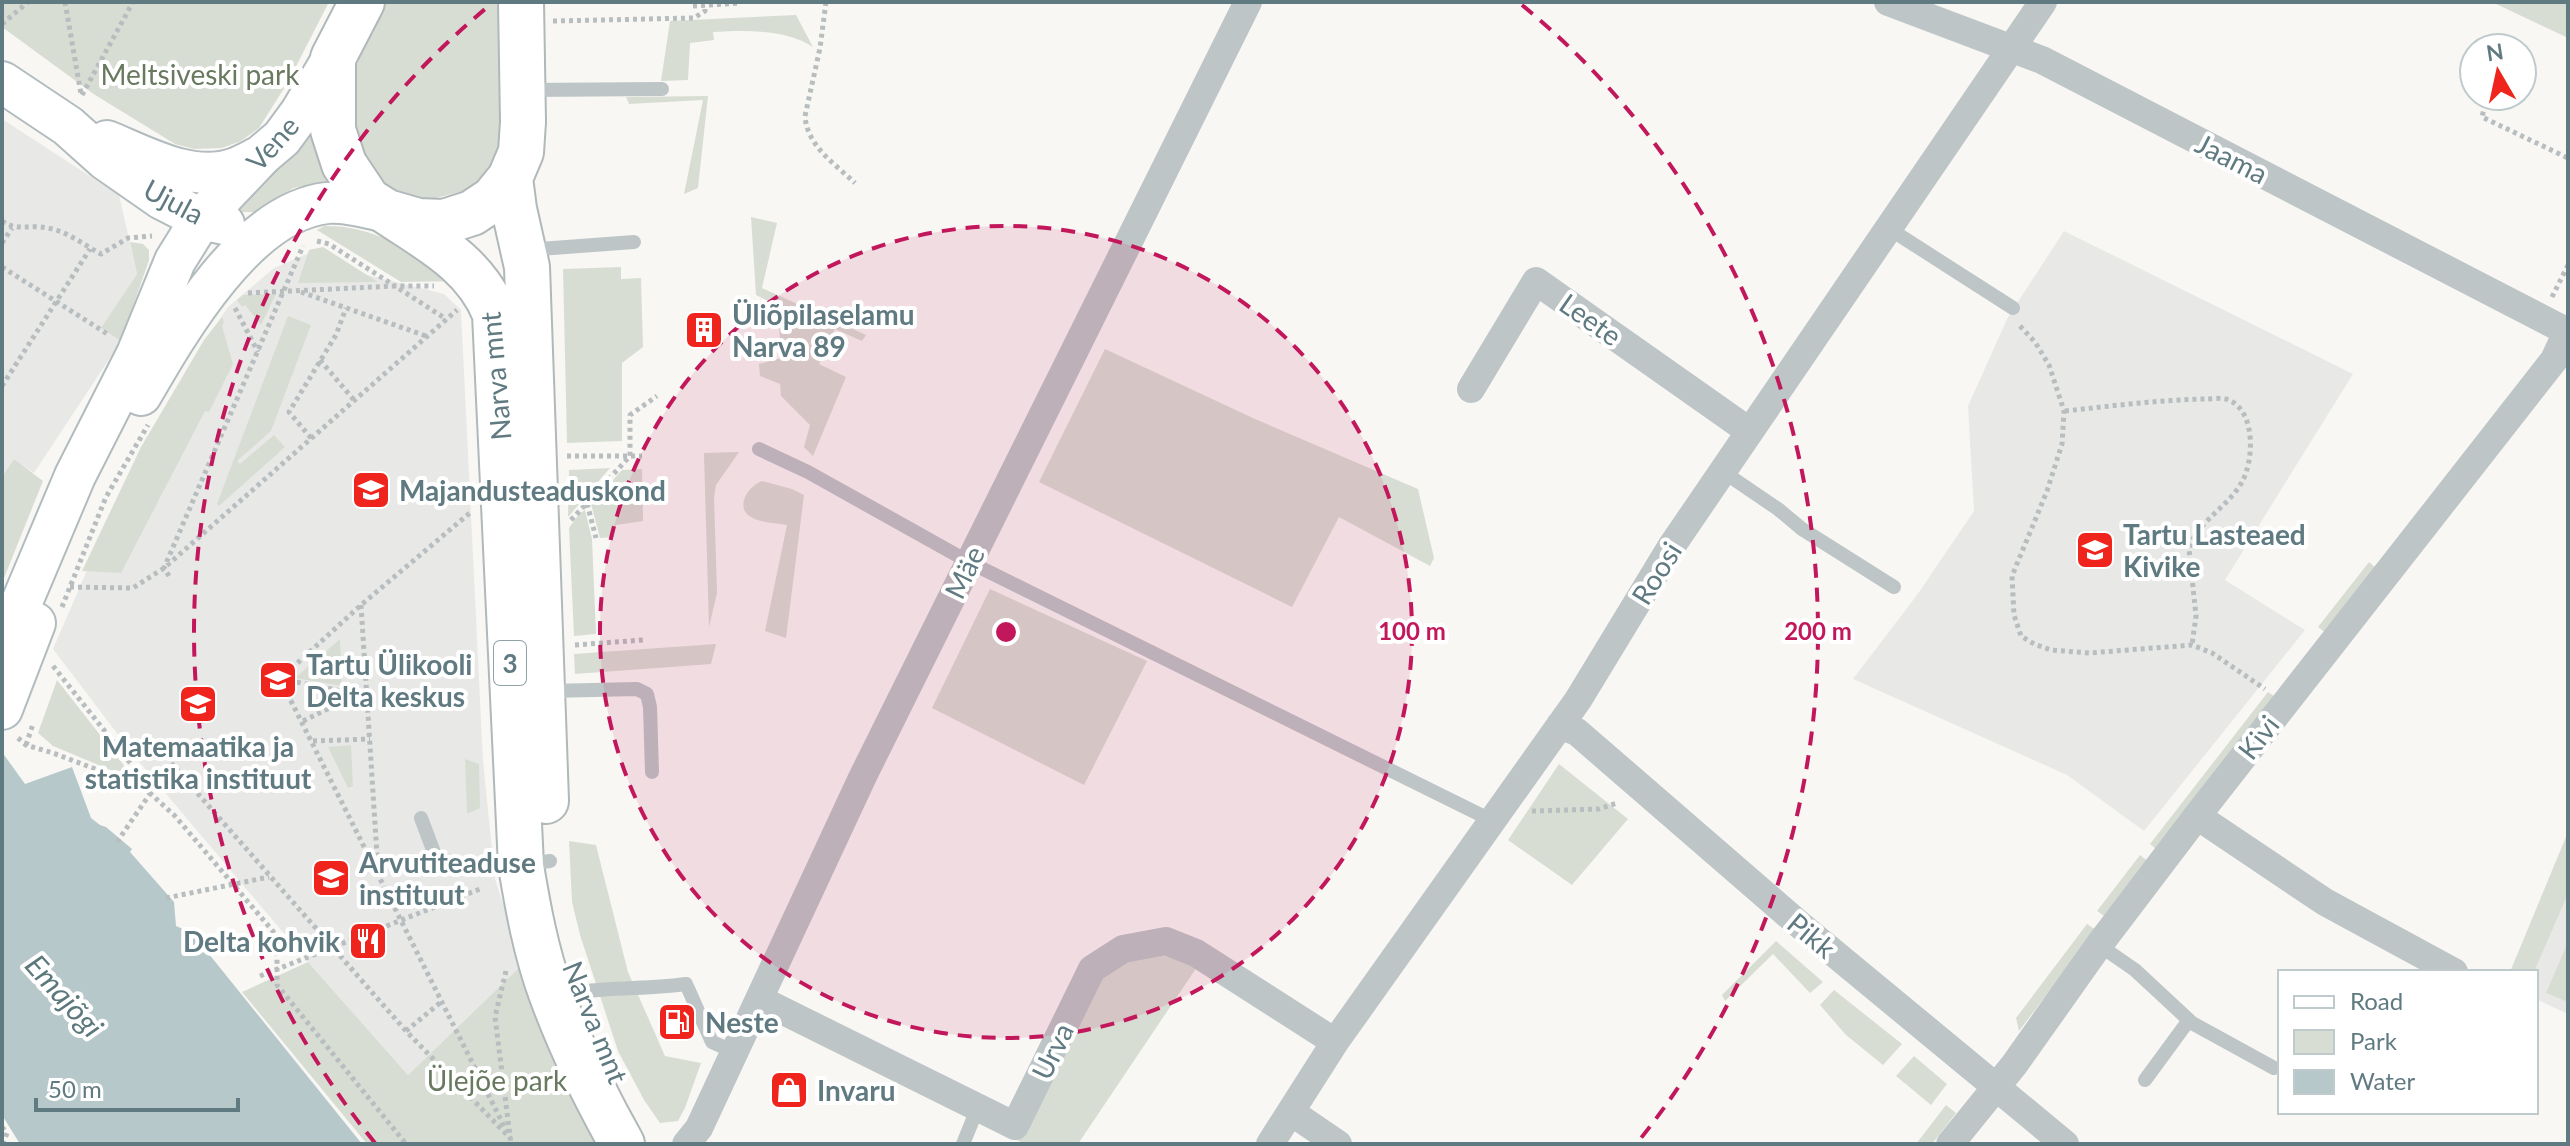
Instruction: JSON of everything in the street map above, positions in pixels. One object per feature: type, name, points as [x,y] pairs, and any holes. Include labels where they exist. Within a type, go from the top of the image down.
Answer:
[{"type":"highway","points":[[333,58],[362,2]]},
{"type":"highway","points":[[387,212],[418,221],[444,222],[472,213],[493,199],[510,178],[521,152],[527,11]]},
{"type":"highway","name":"Narva mnt","points":[[333,58],[333,130],[344,164],[368,200],[458,260],[478,282],[495,314],[528,692],[519,868],[550,990],[577,1057],[622,1144]]},
{"type":"highway","name":"Narva mnt","points":[[510,178],[527,267],[543,647],[528,692]]},
{"type":"highway","name":"Narva mnt","points":[[519,868],[564,943],[579,992],[652,1144]]},
{"type":"main road","name":"Vene","points":[[22,648],[75,476],[137,354],[175,261],[201,219],[282,138],[333,58]]},
{"type":"main road","name":"Ujula","points":[[2,82],[68,126],[106,160],[162,199],[201,219],[286,242]]},
{"type":"main road","name":"Ujula","points":[[68,126],[176,169],[206,173],[234,169],[262,155]]},
{"type":"main road","points":[[6,720],[22,648],[88,495],[152,375],[212,282],[286,242],[299,211],[327,203],[387,212]]},
{"type":"street","name":"Mäe","points":[[686,1144],[699,1128],[863,776],[1248,2]]},
{"type":"street","name":"Jaama","points":[[1888,2],[2058,68],[2568,332]]},
{"type":"street","name":"Roosi","points":[[1270,1144],[1335,1042],[1560,725],[1671,547],[2043,2]]},
{"type":"street","name":"Leete","points":[[1471,389],[1536,281],[1749,431]]},
{"type":"street","name":"Kivi","points":[[1950,1144],[1998,1086],[2197,816],[2554,360],[2568,332]]},
{"type":"street","name":"Pikk","points":[[1560,725],[1577,732],[1800,925],[2065,1144]]},
{"type":"street","points":[[2197,816],[2325,902],[2450,970]]},
{"type":"street","name":"Urva","points":[[759,999],[1015,1126],[1092,969],[1123,949],[1166,941],[1196,953],[1335,1042]]},
{"type":"street","points":[[1291,1112],[1338,1144]]},
{"type":"lane","points":[[523,90],[662,89]]},
{"type":"lane","points":[[1888,228],[2015,316]]},
{"type":"lane","points":[[523,250],[634,242]]},
{"type":"lane","points":[[759,449],[808,472],[969,562],[1491,820]]},
{"type":"lane","points":[[1722,471],[1802,529],[1894,587]]},
{"type":"lane","points":[[528,692],[637,689],[647,694],[652,772]]},
{"type":"lane","points":[[421,818],[435,855],[461,867],[519,868]]},
{"type":"lane","points":[[2099,945],[2135,970],[2189,1020],[2274,1068]]},
{"type":"lane","points":[[579,992],[686,984],[712,1042],[735,1052]]},
{"type":"lane","points":[[2145,1080],[2189,1020]]},
{"type":"lane","points":[[963,1144],[978,1107]]},
{"type":"path","points":[[2,24],[28,2]]},
{"type":"path","points":[[65,2],[82,95],[133,2]]},
{"type":"path","points":[[826,2],[820,48],[805,116],[806,125],[813,142],[855,183]]},
{"type":"path","points":[[693,6],[739,3]]},
{"type":"path","points":[[527,11],[694,18],[705,11],[705,5]]},
{"type":"path","points":[[2483,112],[2482,117],[2568,158]]},
{"type":"path","points":[[2,221],[12,228],[47,228],[72,237],[101,254],[128,238],[153,236]]},
{"type":"path","points":[[2,243],[12,228]]},
{"type":"path","points":[[164,568],[284,291],[286,242],[329,244],[446,319]]},
{"type":"path","points":[[2,386],[90,249]]},
{"type":"path","points":[[2551,298],[2568,265]]},
{"type":"path","points":[[2,267],[112,336]]},
{"type":"path","points":[[242,294],[439,286]]},
{"type":"path","points":[[296,290],[426,336]]},
{"type":"path","points":[[70,587],[133,588],[164,568],[466,301]]},
{"type":"path","points":[[234,306],[258,353]]},
{"type":"path","points":[[311,438],[289,412],[336,335],[346,308]]},
{"type":"path","points":[[2015,316],[2049,365],[2064,411],[2062,444],[2047,491],[2012,576],[2014,615],[2021,636],[2051,650],[2089,653],[2192,645],[2212,653],[2266,690]]},
{"type":"path","points":[[320,360],[354,400]]},
{"type":"path","points":[[563,530],[630,456],[630,415],[657,396]]},
{"type":"path","points":[[2064,411],[2189,399],[2227,399],[2240,407],[2248,423],[2251,442],[2243,481],[2192,540],[2189,549],[2196,616],[2192,645]]},
{"type":"path","points":[[59,614],[106,497],[152,418]]},
{"type":"path","points":[[569,456],[642,456]]},
{"type":"path","points":[[587,503],[596,538]]},
{"type":"path","points":[[280,679],[475,508]]},
{"type":"path","points":[[164,568],[169,576]]},
{"type":"path","points":[[361,605],[378,871]]},
{"type":"path","points":[[543,647],[643,640]]},
{"type":"path","points":[[22,648],[135,769],[140,784]]},
{"type":"path","points":[[267,668],[274,664],[511,1142]]},
{"type":"path","points":[[280,679],[367,696]]},
{"type":"path","points":[[303,721],[356,694]]},
{"type":"path","points":[[6,720],[26,745],[140,784],[175,816],[277,936],[277,985],[406,1144]]},
{"type":"path","points":[[313,741],[370,739]]},
{"type":"path","points":[[117,842],[171,763],[406,1031],[511,1142]]},
{"type":"path","points":[[1522,812],[1599,809],[1618,803]]},
{"type":"path","points":[[260,976],[402,921],[519,868]]},
{"type":"path","points":[[166,898],[269,877]]},
{"type":"path","points":[[509,961],[495,1017],[511,1142]]},
{"type":"path","points":[[406,1031],[441,1002]]},
{"type":"path","points":[[2,1127],[7,1133],[3,1144]]},
{"type":"shaded area","points":[[2,119],[119,195],[137,274],[102,328],[121,341],[34,473],[14,460],[2,477]]},
{"type":"shaded area","name":"Tartu Lasteaed Kivike","points":[[2064,231],[2353,374],[2225,580],[2305,630],[2144,831],[2067,775],[1853,679],[1917,595],[1974,511],[1968,406],[2008,317]]},
{"type":"shaded area","name":"Tartu Ülikooli Delta keskus","points":[[309,253],[364,274],[444,294],[461,310],[483,761],[495,879],[523,964],[408,1075],[135,757],[53,649],[124,485],[197,353],[228,307],[274,268]]},
{"type":"shaded area","points":[[2568,894],[2568,1014],[2538,1000],[2538,970],[2535,970]]},
{"type":"green space","name":"Meltsiveski park","points":[[2,2],[329,2],[288,82],[259,128],[241,141],[222,148],[194,149],[175,144],[95,95],[2,27]]},
{"type":"green space","points":[[385,2],[498,2],[502,150],[486,178],[472,189],[428,200],[375,185],[345,117],[356,66]]},
{"type":"green space","points":[[2568,2],[2568,38],[2494,3]]},
{"type":"green space","points":[[796,15],[813,47],[778,34],[713,32],[714,40],[690,43],[688,80],[661,81],[670,21]]},
{"type":"green space","points":[[708,96],[698,188],[684,194],[703,100],[629,104],[626,97]]},
{"type":"green space","points":[[318,102],[334,180],[293,188],[258,212],[236,212],[245,189]]},
{"type":"green space","points":[[751,217],[777,223],[762,288],[866,335],[862,341],[835,329],[819,364],[846,377],[813,456],[804,447],[810,425],[781,396],[780,384],[760,376],[759,364],[781,358],[778,306],[756,295]]},
{"type":"green space","points":[[324,226],[343,227],[379,236],[460,281],[401,282],[317,230]]},
{"type":"green space","points":[[130,242],[143,244],[149,250],[149,260],[121,341],[101,328],[137,274]]},
{"type":"green space","points":[[323,247],[378,282],[298,283],[309,250]]},
{"type":"green space","points":[[621,267],[621,279],[641,278],[643,347],[622,363],[622,441],[567,443],[563,269]]},
{"type":"green space","points":[[276,294],[261,325],[237,300],[243,295]]},
{"type":"green space","points":[[288,316],[311,325],[271,431],[237,461],[240,464],[274,435],[285,447],[219,506],[217,504]]},
{"type":"green space","points":[[222,317],[233,364],[209,412],[205,411],[121,573],[82,571],[141,447],[204,340]]},
{"type":"green space","points":[[1105,349],[1255,419],[1418,489],[1434,558],[1430,566],[1339,517],[1292,607],[1039,482]]},
{"type":"green space","points":[[739,452],[716,485],[717,593],[709,627],[704,453]]},
{"type":"green space","points":[[14,459],[43,481],[2,583],[2,477]]},
{"type":"green space","points":[[610,468],[568,517],[569,470]]},
{"type":"green space","points":[[642,469],[643,521],[616,525],[614,537],[600,538],[591,504],[622,470]]},
{"type":"green space","points":[[762,481],[804,495],[786,638],[765,631],[787,525],[755,519],[748,515],[743,505],[751,488]]},
{"type":"green space","points":[[585,510],[592,539],[596,634],[574,636],[569,528]]},
{"type":"green space","points":[[2369,562],[2376,568],[2326,633],[2318,627]]},
{"type":"green space","points":[[990,589],[1147,661],[1084,785],[932,708]]},
{"type":"green space","points":[[340,639],[342,686],[295,678]]},
{"type":"green space","points":[[716,644],[711,664],[575,674],[574,654]]},
{"type":"green space","points":[[57,680],[126,768],[126,773],[120,774],[53,746],[38,733]]},
{"type":"green space","points":[[2268,692],[2277,698],[2158,851],[2150,844]]},
{"type":"green space","points":[[351,745],[353,786],[348,788],[328,747]]},
{"type":"green space","points":[[465,759],[479,764],[480,808],[467,814]]},
{"type":"green space","points":[[1559,764],[1628,819],[1572,885],[1508,840]]},
{"type":"green space","points":[[2568,832],[2568,894],[2535,970],[2511,970]]},
{"type":"green space","points":[[569,841],[596,845],[628,972],[665,1056],[701,1063],[678,1121],[660,1123],[618,1051],[572,902]]},
{"type":"green space","points":[[2140,855],[2149,862],[2107,918],[2097,911]]},
{"type":"green space","points":[[2087,924],[2096,930],[2019,1031],[2016,1018]]},
{"type":"green space","points":[[1776,941],[1823,982],[1810,993],[1773,954],[1725,1001],[1722,995]]},
{"type":"green space","points":[[2568,942],[2568,1002],[2546,993]]},
{"type":"green space","points":[[1205,955],[1078,1144],[1025,1144],[1017,1140],[1098,956]]},
{"type":"green space","name":"Ülejõe park","points":[[308,962],[408,1075],[523,964],[602,1144],[367,1144],[242,992]]},
{"type":"green space","points":[[1834,990],[1902,1044],[1883,1065],[1846,1035],[1820,1005]]},
{"type":"green space","points":[[1914,1056],[1947,1084],[1931,1105],[1896,1076]]},
{"type":"green space","points":[[1946,1105],[1956,1113],[1932,1144],[1916,1144]]},
{"type":"water","name":"Emajõgi","points":[[2,752],[25,784],[72,767],[91,818],[132,849],[130,852],[174,902],[176,926],[188,928],[362,1144],[20,1144],[2,1115]]},
{"type":"place","name":"Üliõpilaselamu Narva 89","points":[[704,330]]},
{"type":"place","name":"Majandusteaduskond","points":[[371,490]]},
{"type":"place","name":"Tartu Lasteaed Kivike","points":[[2095,550]]},
{"type":"place","name":"Tartu Ülikooli Delta keskus","points":[[278,680]]},
{"type":"place","name":"Matemaatika ja statistika instituut","points":[[198,704]]},
{"type":"place","name":"Arvutiteaduse instituut","points":[[331,878]]},
{"type":"place","name":"Delta kohvik","points":[[368,941]]},
{"type":"place","name":"Neste","points":[[677,1022]]},
{"type":"place","name":"Invaru","points":[[789,1090]]}]
